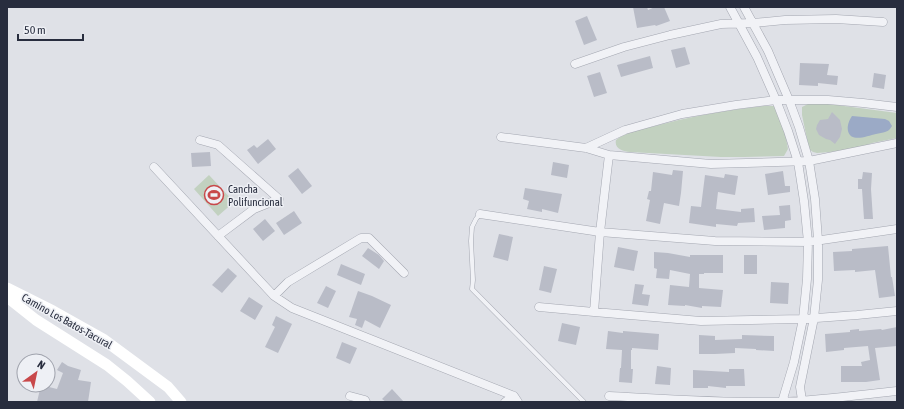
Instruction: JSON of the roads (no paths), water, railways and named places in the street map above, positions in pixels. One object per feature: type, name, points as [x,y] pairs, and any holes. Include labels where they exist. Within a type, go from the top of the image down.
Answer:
[{"type":"street","points":[[730,7],[757,57],[788,131],[798,162],[804,200],[808,242],[807,279],[803,319],[794,362],[782,402]]},
{"type":"street","points":[[744,7],[768,51],[790,100],[800,127],[815,199],[818,240],[818,280],[814,318],[800,387],[802,400]]},
{"type":"street","points":[[575,64],[624,47],[722,24],[785,20],[836,19],[883,22]]},
{"type":"street","points":[[586,148],[625,130],[682,114],[736,105],[776,100],[828,100],[897,108]]},
{"type":"street","points":[[501,138],[586,148],[609,155],[711,164],[808,161],[897,143]]},
{"type":"street","points":[[200,140],[218,145],[279,199],[254,209],[218,236]]},
{"type":"street","points":[[594,312],[600,232],[609,155]]},
{"type":"street","points":[[154,166],[274,296],[292,308],[516,399]]},
{"type":"street","points":[[480,214],[600,232],[715,241],[808,242],[897,229]]},
{"type":"street","points":[[274,296],[288,282],[360,238],[369,238],[404,273]]},
{"type":"street","name":"Camino Los Batos-Tacural","points":[[7,288],[103,339],[168,387],[181,402]]},
{"type":"street","name":"Camino Los Batos-Tacural","points":[[7,297],[36,320],[107,365],[150,402]]},
{"type":"street","points":[[539,307],[702,321],[803,319],[897,311]]},
{"type":"street","points":[[609,396],[726,402],[782,402],[897,391]]},
{"type":"street","points":[[350,396],[365,400],[366,402]]},
{"type":"street","points":[[505,402],[516,399]]},
{"type":"lane","points":[[480,214],[472,227],[472,289],[584,402]]},
{"type":"water","points":[[852,116],[885,119],[889,121],[892,126],[888,130],[877,134],[860,138],[852,137],[848,131],[848,123]]},
{"type":"place","name":"Cancha Polifuncional","points":[[214,195]]}]
